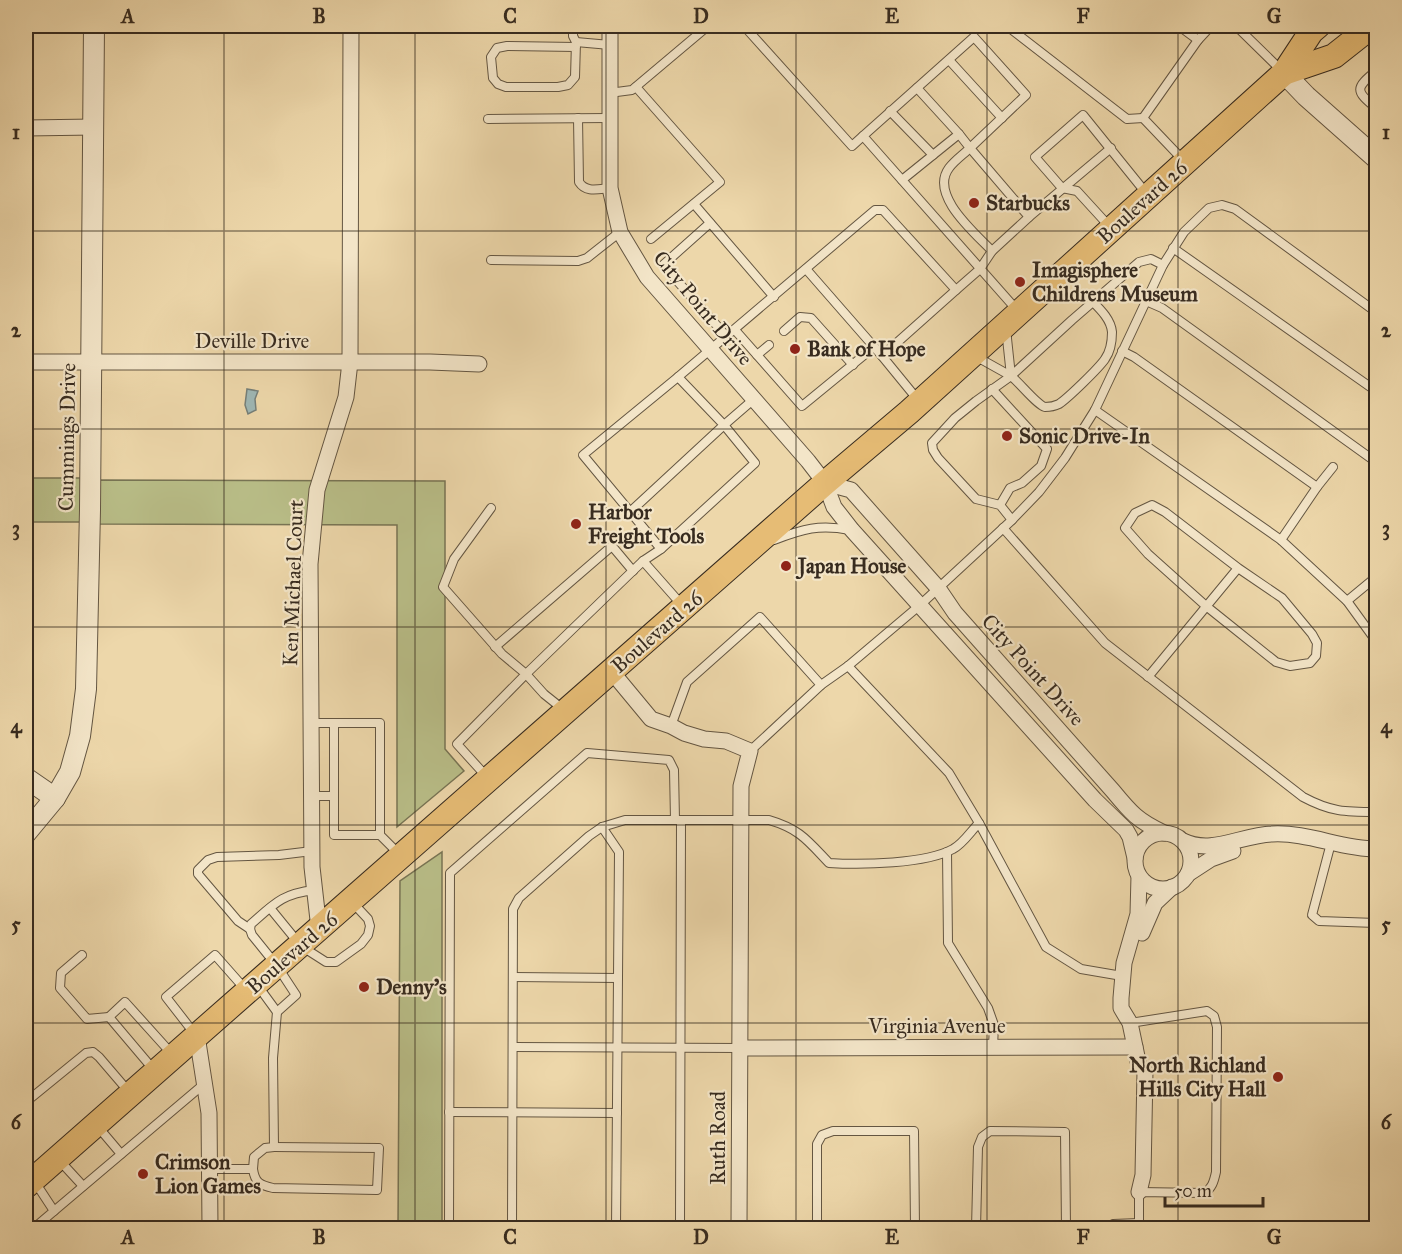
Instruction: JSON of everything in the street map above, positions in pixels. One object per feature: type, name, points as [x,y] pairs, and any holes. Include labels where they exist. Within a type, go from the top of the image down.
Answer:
[{"type":"main road","name":"Boulevard 26","points":[[1284,73],[1334,56],[1372,26]]},
{"type":"main road","name":"Boulevard 26","points":[[28,1179],[57,1158],[174,1057],[973,355],[1284,73],[1315,27]]},
{"type":"street","name":"Cummings Drive","points":[[26,833],[55,798],[70,771],[78,745],[86,688],[92,362],[94,26]]},
{"type":"street","name":"Ken Michael Court","points":[[319,929],[312,851],[310,564],[314,514],[322,468],[346,397],[350,362],[351,26]]},
{"type":"street","name":"City Point Drive","points":[[610,26],[610,188],[620,232],[647,277],[825,483],[834,507],[852,530],[1095,800],[1126,830],[1135,858]]},
{"type":"street","points":[[1284,73],[1305,96],[1377,158]]},
{"type":"street","points":[[26,128],[93,127]]},
{"type":"street","name":"Deville Drive","points":[[26,362],[479,364]]},
{"type":"street","name":"City Point Drive","points":[[825,483],[851,490],[938,588],[955,613],[1131,813],[1145,824],[1164,833]]},
{"type":"street","points":[[612,672],[651,719],[684,733],[704,739],[726,741],[750,751]]},
{"type":"street","name":"Ruth Road","points":[[739,1228],[741,786],[750,751]]},
{"type":"street","points":[[26,778],[55,798]]},
{"type":"street","points":[[1139,1192],[1143,1175],[1145,1071],[1139,1066],[1129,1021],[1121,1008],[1122,976],[1138,914],[1139,876],[1135,858],[1137,850],[1145,839],[1164,833],[1198,847],[1210,848],[1249,836],[1286,833],[1356,857],[1377,858]]},
{"type":"street","points":[[1183,841],[1191,858],[1188,874]]},
{"type":"street","points":[[1129,1021],[1131,980],[1140,939],[1151,909],[1160,898],[1183,881],[1188,874],[1211,859],[1239,848],[1263,843],[1377,849]]},
{"type":"street","points":[[1139,876],[1154,888],[1172,887]]},
{"type":"street","points":[[197,1036],[209,1113],[210,1228]]},
{"type":"street","name":"Virginia Avenue","points":[[740,1048],[1135,1047]]},
{"type":"lane","points":[[573,26],[576,45],[575,77],[568,85],[506,87],[498,84],[493,78],[491,57],[496,48],[507,45],[576,45],[610,45]]},
{"type":"lane","points":[[609,93],[632,90],[708,26]]},
{"type":"lane","points":[[744,26],[852,146],[974,37],[1026,95],[948,169],[945,182],[947,200],[992,251]]},
{"type":"lane","points":[[1007,26],[1127,119],[1143,118],[1185,162]]},
{"type":"lane","points":[[1179,26],[1198,40]]},
{"type":"lane","points":[[1143,118],[1210,26]]},
{"type":"lane","points":[[1239,27],[1284,73]]},
{"type":"lane","points":[[949,60],[1002,118]]},
{"type":"lane","points":[[1377,71],[1361,83],[1359,89],[1361,95],[1377,108]]},
{"type":"lane","points":[[636,87],[720,182],[651,239]]},
{"type":"lane","points":[[917,88],[1029,217]]},
{"type":"lane","points":[[890,111],[933,155]]},
{"type":"lane","points":[[1112,229],[1077,192],[1062,188],[1035,158],[1083,115],[1111,147],[1148,196]]},
{"type":"lane","points":[[578,118],[579,182],[582,187],[590,190],[610,188]]},
{"type":"lane","points":[[488,119],[609,118]]},
{"type":"lane","points":[[902,180],[959,134]]},
{"type":"lane","points":[[863,136],[980,269],[1013,319],[1011,376]]},
{"type":"lane","points":[[882,356],[980,269],[992,251],[1029,217],[1111,147]]},
{"type":"lane","points":[[694,204],[774,297]]},
{"type":"lane","points":[[750,751],[821,685],[848,666],[919,606],[1039,492],[1065,458],[1095,410],[1162,265],[1184,232],[1209,208],[1222,205],[1235,209],[1377,312]]},
{"type":"lane","points":[[661,549],[583,455],[727,337],[875,210],[883,210],[956,290]]},
{"type":"lane","points":[[711,223],[663,265],[727,337]]},
{"type":"lane","points":[[491,260],[578,261],[587,258],[620,232]]},
{"type":"lane","points":[[1173,248],[1377,391]]},
{"type":"lane","points":[[1012,520],[1000,505],[976,500],[938,458],[932,443],[955,418],[1011,376],[1139,262],[1151,260],[1162,265]]},
{"type":"lane","points":[[806,269],[920,402]]},
{"type":"lane","points":[[1146,301],[1162,308],[1377,462]]},
{"type":"lane","points":[[973,355],[1011,376],[1040,405],[1048,407],[1059,404],[1105,359],[1110,348],[1112,331],[1107,317],[1093,302]]},
{"type":"lane","points":[[784,331],[800,317],[810,318],[853,365]]},
{"type":"lane","points":[[735,330],[802,406],[874,347]]},
{"type":"lane","points":[[758,355],[769,345]]},
{"type":"lane","points":[[1122,351],[1134,357],[1317,487]]},
{"type":"lane","points":[[1097,367],[1112,374]]},
{"type":"lane","points":[[489,780],[457,744],[643,561],[661,549],[755,463],[724,424],[678,377]]},
{"type":"lane","points":[[992,389],[1047,449],[1041,466],[1022,483],[1010,488],[1000,505]]},
{"type":"lane","points":[[630,512],[754,399]]},
{"type":"lane","points":[[1095,410],[1281,540],[1347,602],[1377,641]]},
{"type":"lane","points":[[1281,540],[1333,467]]},
{"type":"lane","points":[[1152,505],[1166,512],[1238,568],[1282,598],[1312,634],[1317,643],[1316,656],[1310,663],[1290,666],[1275,662],[1206,606],[1148,554],[1125,528],[1135,513],[1152,505]]},
{"type":"lane","points":[[491,508],[454,560],[443,587],[495,646],[544,694],[566,711]]},
{"type":"lane","points":[[751,549],[808,528],[829,526],[852,530]]},
{"type":"lane","points":[[1003,528],[1105,643],[1303,797],[1323,807],[1338,811],[1377,812]]},
{"type":"lane","points":[[495,646],[612,546],[633,571]]},
{"type":"lane","points":[[643,561],[684,608]]},
{"type":"lane","points":[[1148,677],[1238,568]]},
{"type":"lane","points":[[1347,602],[1377,577]]},
{"type":"lane","points":[[671,726],[687,682],[760,617],[821,685]]},
{"type":"lane","points":[[848,666],[949,773],[979,823],[1046,947],[1081,969],[1122,976]]},
{"type":"lane","points":[[311,723],[380,723],[380,835],[401,857]]},
{"type":"lane","points":[[334,723],[334,835],[380,835]]},
{"type":"lane","points":[[449,1228],[450,873],[587,753],[669,760],[674,770],[678,820],[681,1047],[680,1228]]},
{"type":"lane","points":[[311,796],[334,796]]},
{"type":"lane","points":[[512,1228],[513,909],[519,898],[602,827],[625,820],[769,820],[799,832],[829,863],[850,864],[936,857],[955,848],[979,823]]},
{"type":"lane","points":[[602,827],[618,852],[616,1228]]},
{"type":"lane","points":[[1330,847],[1312,911],[1315,919],[1325,922],[1377,922]]},
{"type":"lane","points":[[274,1147],[273,1058],[278,1012],[296,995],[278,966],[252,935],[250,928],[238,921],[198,874],[198,870],[208,860],[217,857],[279,855],[312,851]]},
{"type":"lane","points":[[947,852],[948,943],[988,1008],[994,1025],[993,1047]]},
{"type":"lane","points":[[250,928],[270,908],[292,893],[314,890]]},
{"type":"lane","points":[[270,908],[300,946],[326,962],[336,962],[361,944],[368,935],[370,926],[368,919],[351,902]]},
{"type":"lane","points":[[82,955],[61,973],[60,988],[87,1019],[109,1017],[125,1002],[174,1057]]},
{"type":"lane","points":[[197,1036],[166,997],[215,955],[278,1012]]},
{"type":"lane","points":[[513,978],[618,978]]},
{"type":"lane","points":[[1106,1228],[1113,1224],[1138,1226],[1139,1192],[1204,1193],[1212,1185],[1216,1172],[1217,1027],[1214,1016],[1207,1011],[1129,1021]]},
{"type":"lane","points":[[109,1017],[155,1072]]},
{"type":"lane","points":[[513,1047],[740,1048]]},
{"type":"lane","points":[[26,1102],[86,1053],[93,1052],[131,1094]]},
{"type":"lane","points":[[34,1228],[206,1083]]},
{"type":"lane","points":[[449,1112],[617,1113]]},
{"type":"lane","points":[[96,1124],[121,1154]]},
{"type":"lane","points":[[817,1228],[817,1144],[822,1134],[833,1131],[914,1131],[915,1228]]},
{"type":"lane","points":[[976,1228],[978,1147],[982,1137],[990,1131],[1065,1132],[1066,1228]]},
{"type":"lane","points":[[265,1148],[379,1148],[377,1190],[261,1186],[254,1178],[253,1169],[254,1157],[265,1148]]},
{"type":"lane","points":[[57,1158],[83,1186]]},
{"type":"lane","points":[[210,1169],[253,1169]]},
{"type":"lane","points":[[28,1179],[54,1211]]},
{"type":"green space","points":[[26,478],[81,478],[80,522],[26,522]]},
{"type":"green space","points":[[98,480],[445,481],[445,749],[464,771],[397,827],[397,525],[98,524]]},
{"type":"green space","points":[[442,852],[442,1228],[398,1228],[400,881]]},
{"type":"water","points":[[247,389],[258,391],[255,399],[256,410],[248,414],[245,405]]},
{"type":"place","name":"Starbucks","points":[[974,203]]},
{"type":"place","name":"Imagisphere Childrens Museum","points":[[1020,282]]},
{"type":"place","name":"Bank of Hope","points":[[795,349]]},
{"type":"place","name":"Sonic Drive-In","points":[[1007,436]]},
{"type":"place","name":"Harbor Freight Tools","points":[[576,524]]},
{"type":"place","name":"Japan House","points":[[786,566]]},
{"type":"place","name":"Denny's","points":[[364,987]]},
{"type":"place","name":"North Richland Hills City Hall","points":[[1278,1077]]},
{"type":"place","name":"Crimson Lion Games","points":[[143,1174]]}]
